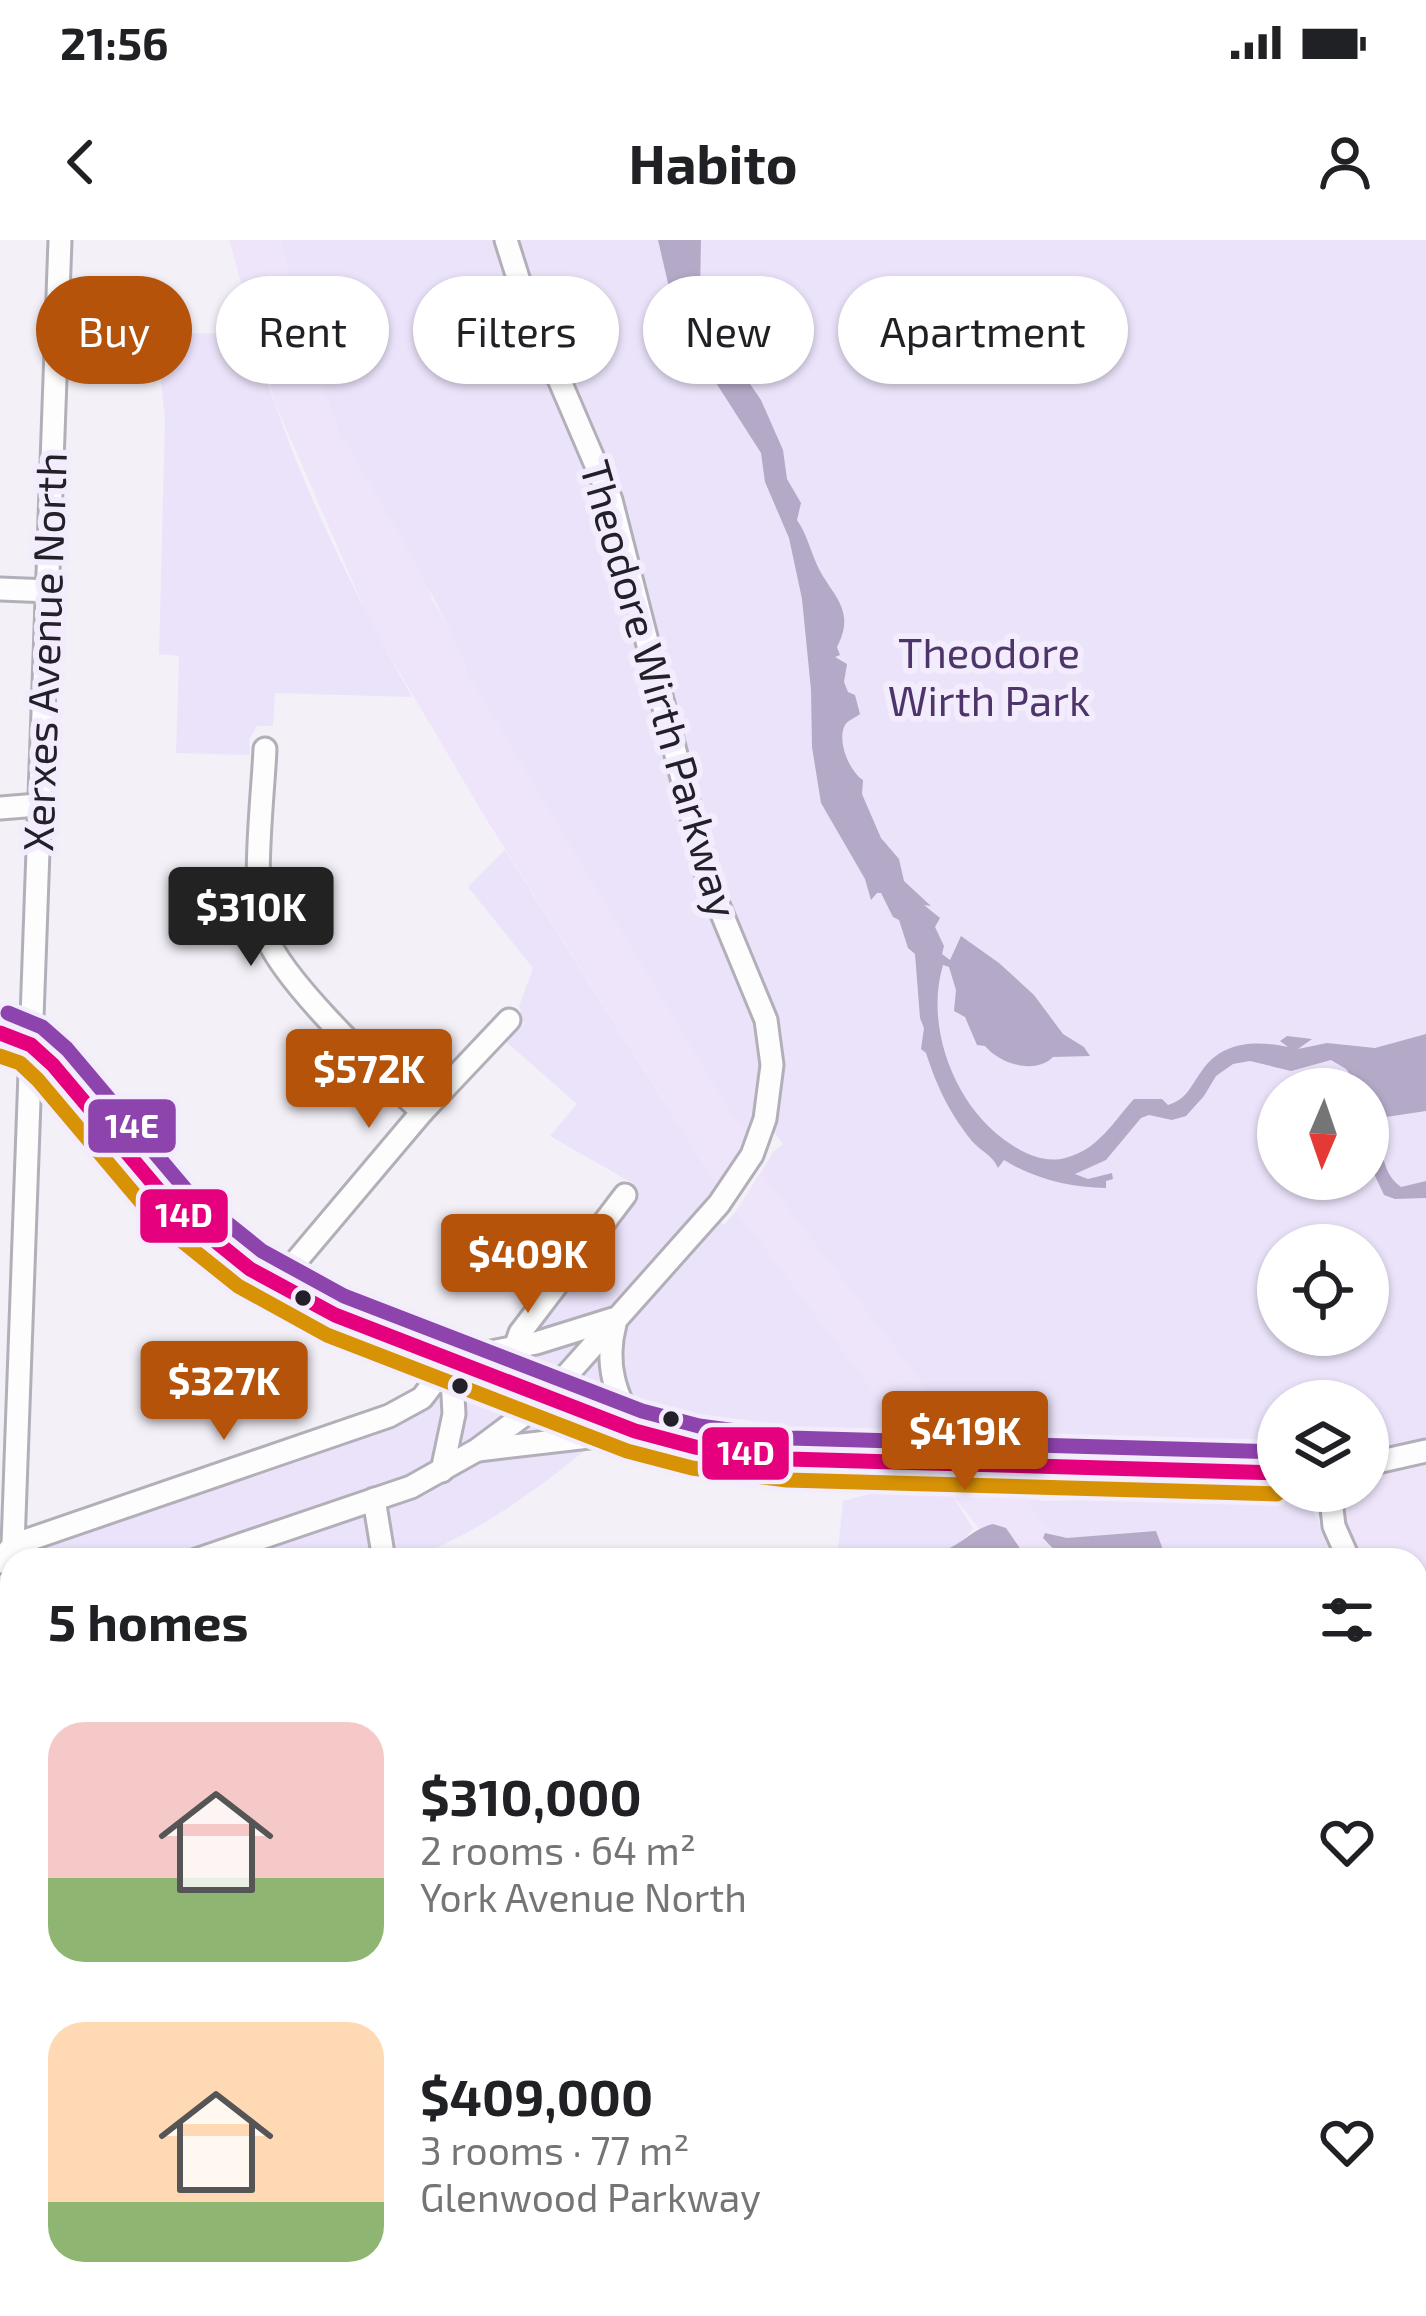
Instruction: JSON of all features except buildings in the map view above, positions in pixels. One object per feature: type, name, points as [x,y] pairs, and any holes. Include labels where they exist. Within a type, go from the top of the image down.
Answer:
[{"type":"street","name":"Xerxes Avenue North","points":[[7,1548],[50,591],[60,240]]},
{"type":"street","name":"Theodore Wirth Parkway","points":[[231,1548],[442,1471],[478,1450],[548,1396],[719,1204],[752,1155],[765,1119],[772,1065],[766,1020],[708,880],[611,500],[525,300],[506,240]]},
{"type":"street","points":[[0,589],[50,591]]},
{"type":"street","points":[[265,749],[260,898],[265,932],[286,969],[422,1112]]},
{"type":"street","points":[[0,808],[38,805]]},
{"type":"street","points":[[276,1285],[422,1112],[509,1020]]},
{"type":"street","points":[[0,1033],[31,1046],[53,1065],[172,1206],[276,1285],[335,1315],[635,1431],[739,1455],[1257,1472]]},
{"type":"street","points":[[514,1348],[520,1333],[626,1195]]},
{"type":"street","points":[[24,1548],[389,1416],[422,1397],[451,1360],[514,1348],[617,1318]]},
{"type":"street","points":[[617,1318],[610,1343],[611,1379],[635,1431]]},
{"type":"street","points":[[442,1471],[454,1414],[451,1360]]},
{"type":"street","points":[[478,1450],[635,1431]]},
{"type":"street","points":[[1389,1460],[1426,1451]]},
{"type":"street","points":[[374,1499],[382,1548]]},
{"type":"street","points":[[1332,1512],[1344,1548]]},
{"type":"shaded area","points":[[229,240],[297,240],[311,276],[239,276]]},
{"type":"shaded area","points":[[658,240],[701,240],[700,276],[666,276]]},
{"type":"shaded area","points":[[270,384],[351,384],[433,601],[753,1121],[743,1149],[718,1187],[485,817],[372,626]]},
{"type":"shaded area","points":[[717,384],[750,384],[783,450],[787,479],[801,503],[797,520],[843,612],[840,655],[835,657],[847,664],[844,682],[855,695],[860,714],[846,723],[843,732],[846,756],[863,780],[862,794],[881,838],[899,859],[904,881],[940,918],[935,927],[944,946],[942,954],[950,960],[961,936],[1034,995],[1063,1034],[1090,1056],[1053,1057],[1028,1066],[1008,1062],[977,1045],[965,1017],[954,1011],[956,990],[949,967],[943,965],[938,1015],[949,1066],[992,1130],[1037,1157],[1077,1154],[1096,1142],[1134,1099],[1162,1099],[1168,1105],[1188,1092],[1219,1054],[1240,1045],[1288,1047],[1280,1041],[1287,1036],[1312,1039],[1298,1049],[1327,1043],[1375,1048],[1426,1034],[1426,1111],[1389,1117],[1389,1068],[1344,1068],[1331,1060],[1279,1068],[1250,1061],[1233,1064],[1216,1076],[1186,1116],[1141,1118],[1106,1160],[1075,1174],[1088,1179],[1112,1173],[1106,1188],[1054,1181],[1004,1160],[998,1168],[950,1109],[921,1049],[924,1028],[915,954],[908,948],[899,920],[881,893],[871,900],[865,879],[821,803],[812,747],[802,599],[789,538],[765,482],[761,453]]},
{"type":"shaded area","points":[[774,1151],[994,1443],[911,1441],[835,1346],[736,1211]]},
{"type":"shaded area","points":[[1389,1173],[1401,1187],[1426,1181],[1426,1198],[1389,1197]]},
{"type":"shaded area","points":[[1426,1463],[1426,1548],[1350,1548],[1342,1512],[1389,1512],[1389,1471]]},
{"type":"shaded area","points":[[942,1482],[1027,1484],[1078,1548],[994,1548]]},
{"type":"shaded area","points":[[993,1524],[1006,1528],[1020,1548],[949,1548]]},
{"type":"shaded area","points":[[1156,1531],[1162,1547],[1053,1548],[1043,1538],[1045,1533],[1067,1538]]},
{"type":"green space","name":"Theodore Wirth Park","points":[[282,240],[1426,240],[1426,1438],[1389,1448],[1389,1380],[1257,1380],[1257,1460],[1038,1452],[1031,1444],[994,1443],[974,1419],[965,1425],[952,1422],[762,1174],[773,1152],[783,1144],[757,1109],[748,1137],[732,1115],[470,677],[398,531],[339,431],[322,384],[389,384],[389,276],[290,276]]},
{"type":"green space","points":[[192,333],[216,334],[216,384],[268,384],[322,520],[412,697],[275,693],[273,726],[257,726],[249,740],[250,755],[176,753],[179,656],[159,654],[165,419],[161,384],[192,384]]},
{"type":"green space","points":[[505,850],[718,1187],[713,1194],[723,1210],[716,1218],[724,1225],[736,1211],[911,1441],[867,1440],[872,1448],[722,1435],[635,1410],[498,1514],[436,1548],[35,1548],[419,1410],[513,1356],[634,1184],[550,1136],[577,1104],[503,1039],[524,1025],[519,1006],[533,968],[468,887]]},
{"type":"green space","points":[[900,1486],[950,1491],[973,1529],[953,1548],[838,1548],[843,1501]]},
{"type":"green space","points":[[1257,1498],[1257,1512],[1313,1512],[1334,1548],[1064,1548],[1027,1501]]},
{"type":"transit line","name":"14E","points":[[8,1013],[42,1027],[67,1049],[187,1191],[262,1251],[344,1296],[642,1411],[699,1426],[790,1438],[1257,1451]]},
{"type":"transit line","name":"14D","points":[[0,1033],[31,1045],[53,1065],[172,1206],[250,1269],[335,1315],[635,1431],[695,1447],[788,1459],[1257,1472]]},
{"type":"transit line","points":[[0,1056],[20,1063],[38,1080],[157,1221],[238,1286],[327,1335],[627,1451],[692,1468],[787,1480],[1257,1493]]}]
